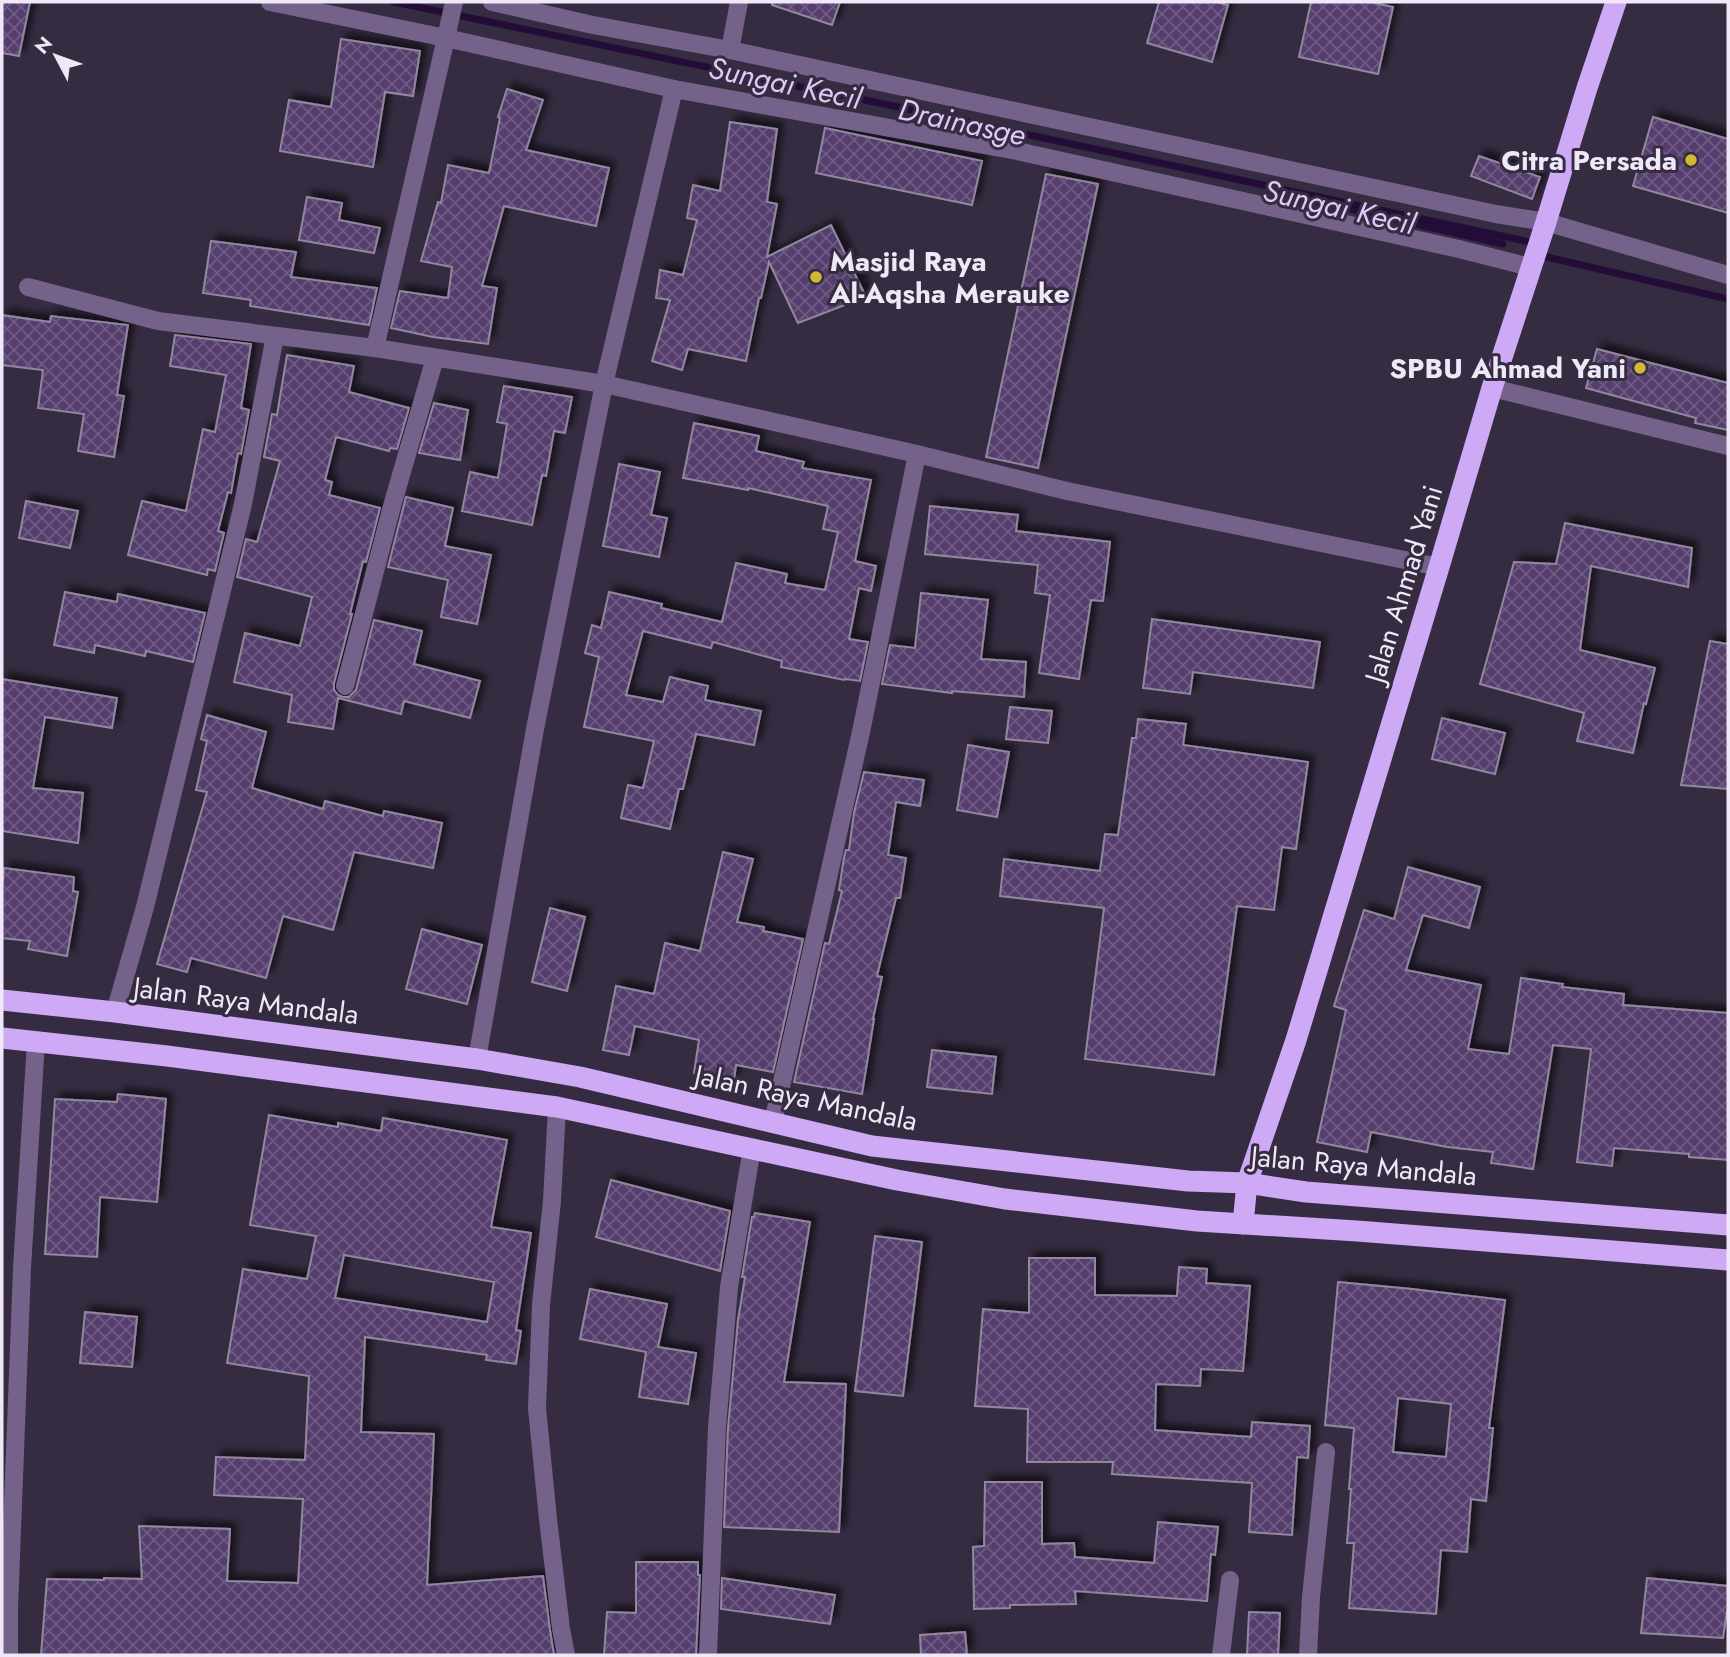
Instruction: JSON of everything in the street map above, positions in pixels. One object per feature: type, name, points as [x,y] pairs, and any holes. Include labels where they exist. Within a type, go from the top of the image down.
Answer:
[{"type":"highway","name":"Jalan Ahmad Yani","points":[[1243,1224],[1247,1183],[1296,1040],[1492,388],[1616,2]]},
{"type":"highway","name":"Jalan Raya Mandala","points":[[2,1000],[116,1012],[477,1059],[580,1077],[872,1146],[1188,1181],[1247,1183],[1306,1192],[1728,1224]]},
{"type":"highway","points":[[167,1056],[175,1021]]},
{"type":"highway","points":[[2,1038],[167,1056],[557,1107],[897,1180],[1005,1199],[1197,1221],[1728,1260]]},
{"type":"street","points":[[270,2],[447,34],[674,89],[1017,150],[1531,263]]},
{"type":"street","points":[[492,2],[593,25],[730,50],[1496,214],[1728,275]]},
{"type":"street","points":[[730,50],[738,2]]},
{"type":"street","points":[[374,348],[454,3]]},
{"type":"street","points":[[477,1059],[536,729],[604,384],[674,89]]},
{"type":"street","points":[[28,287],[158,321],[374,348],[604,384],[917,454],[1067,491],[1439,567]]},
{"type":"street","points":[[116,1012],[145,907],[243,504],[275,336]]},
{"type":"street","points":[[345,686],[392,506],[435,358]]},
{"type":"street","points":[[1492,388],[1728,446]]},
{"type":"street","points":[[773,1122],[862,732],[917,454]]},
{"type":"street","points":[[9,1655],[7,1535],[36,1041]]},
{"type":"street","points":[[557,1107],[552,1201],[541,1305],[537,1408],[566,1655]]},
{"type":"street","points":[[708,1655],[717,1427],[729,1287],[752,1148]]},
{"type":"street","points":[[1308,1655],[1311,1597],[1326,1452]]},
{"type":"street","points":[[1221,1655],[1230,1580]]},
{"type":"building","points":[[2,2],[30,2],[19,56],[2,53]]},
{"type":"building","points":[[772,2],[840,2],[832,25],[772,5]]},
{"type":"building","points":[[1159,2],[1216,2],[1228,5],[1212,62],[1147,43]]},
{"type":"building","points":[[1311,2],[1370,2],[1393,7],[1378,74],[1299,57]]},
{"type":"building","points":[[341,39],[420,51],[413,96],[385,92],[373,167],[280,151],[289,100],[331,107]]},
{"type":"building","points":[[507,89],[543,100],[526,150],[609,168],[596,226],[504,206],[482,286],[497,288],[488,344],[391,328],[400,291],[448,298],[452,267],[421,261],[438,202],[441,203],[448,165],[489,173],[500,118],[498,117]]},
{"type":"building","points":[[1653,117],[1728,139],[1728,213],[1633,186]]},
{"type":"building","points":[[730,122],[777,129],[767,202],[777,204],[767,257],[831,225],[866,297],[798,323],[769,262],[746,361],[688,349],[682,370],[652,361],[670,300],[656,298],[660,270],[683,275],[697,220],[687,218],[693,185],[720,191]]},
{"type":"building","points":[[825,128],[982,161],[972,205],[816,173]]},
{"type":"building","points":[[1479,156],[1540,177],[1532,199],[1471,176]]},
{"type":"building","points":[[1046,174],[1098,184],[1038,468],[986,457]]},
{"type":"building","points":[[307,197],[342,203],[339,220],[380,228],[374,253],[299,240]]},
{"type":"building","points":[[211,241],[296,252],[291,277],[377,288],[369,325],[250,306],[251,300],[203,293]]},
{"type":"building","points":[[2,315],[50,322],[51,316],[128,325],[117,395],[124,396],[114,457],[78,451],[84,414],[38,408],[43,370],[2,365]]},
{"type":"building","points":[[175,335],[251,344],[241,408],[249,410],[241,454],[238,453],[231,493],[228,492],[218,531],[224,533],[215,571],[208,569],[207,575],[128,555],[142,501],[186,511],[203,429],[215,432],[226,375],[170,366]]},
{"type":"building","points":[[1597,349],[1728,383],[1728,430],[1695,423],[1696,418],[1586,388]]},
{"type":"building","points":[[287,355],[354,366],[349,392],[409,408],[397,449],[390,448],[389,451],[336,437],[325,480],[332,482],[329,495],[380,508],[366,562],[363,561],[334,690],[338,695],[349,697],[356,690],[374,620],[422,631],[414,664],[480,681],[470,718],[404,701],[401,714],[338,698],[333,729],[288,722],[292,695],[234,682],[245,633],[300,646],[312,597],[237,577],[246,539],[257,542],[280,461],[264,457],[272,414],[277,415]]},
{"type":"building","points":[[504,386],[572,397],[565,433],[554,431],[546,476],[542,475],[532,525],[462,511],[470,472],[498,478],[507,424],[497,422]]},
{"type":"building","points":[[434,403],[468,410],[460,460],[419,453]]},
{"type":"building","points":[[694,423],[759,436],[756,451],[804,462],[802,468],[871,480],[855,561],[876,566],[871,591],[859,588],[849,639],[868,642],[860,681],[781,667],[782,661],[713,642],[711,648],[643,631],[626,695],[663,702],[670,677],[708,686],[705,700],[761,711],[754,745],[696,734],[670,829],[621,818],[628,785],[643,788],[654,741],[584,727],[599,657],[585,653],[592,625],[601,628],[609,592],[662,604],[661,608],[722,622],[736,563],[787,574],[785,583],[825,590],[838,532],[823,529],[828,506],[748,488],[683,478]]},
{"type":"building","points":[[619,464],[660,472],[651,515],[667,518],[659,557],[603,546]]},
{"type":"building","points":[[406,497],[453,508],[445,546],[491,555],[477,624],[441,617],[448,580],[388,567]]},
{"type":"building","points":[[26,501],[78,511],[70,548],[19,538]]},
{"type":"building","points":[[930,506],[1018,515],[1016,531],[1110,542],[1103,601],[1091,600],[1079,679],[1039,673],[1050,595],[1035,593],[1038,565],[925,554]]},
{"type":"building","points":[[1565,523],[1692,548],[1688,587],[1591,566],[1580,650],[1655,668],[1633,753],[1577,741],[1584,713],[1480,684],[1514,562],[1556,564]]},
{"type":"building","points":[[65,592],[117,602],[118,594],[205,613],[193,662],[146,651],[145,656],[95,645],[94,653],[54,645]]},
{"type":"building","points":[[921,593],[988,600],[981,659],[1026,662],[1024,697],[952,693],[882,684],[890,645],[915,648]]},
{"type":"building","points":[[1152,619],[1320,642],[1313,688],[1193,672],[1190,694],[1143,688]]},
{"type":"building","points":[[1710,641],[1728,644],[1728,789],[1681,785]]},
{"type":"building","points":[[2,679],[117,698],[112,728],[45,717],[33,788],[83,793],[78,843],[2,831]]},
{"type":"building","points":[[1010,707],[1052,711],[1048,743],[1006,739]]},
{"type":"building","points":[[207,715],[266,732],[252,788],[323,809],[325,801],[383,816],[384,811],[442,823],[433,868],[354,852],[333,930],[283,916],[266,978],[191,958],[187,972],[157,964],[207,792],[196,790],[207,741],[201,739]]},
{"type":"building","points":[[1442,718],[1505,733],[1495,774],[1432,759]]},
{"type":"building","points":[[1138,719],[1186,724],[1183,745],[1308,762],[1296,849],[1282,847],[1274,910],[1237,906],[1214,1075],[1085,1059],[1104,908],[1000,896],[1004,859],[1100,871],[1105,834],[1118,835],[1132,738],[1136,738]]},
{"type":"building","points":[[968,745],[1009,752],[997,817],[957,810]]},
{"type":"building","points":[[864,772],[924,780],[920,806],[896,802],[888,855],[906,858],[900,898],[896,898],[877,976],[882,977],[862,1094],[794,1082],[825,943],[829,944],[842,891],[839,890],[844,857],[846,850],[849,850]]},
{"type":"building","points":[[723,852],[753,859],[737,922],[764,927],[763,931],[803,939],[773,1072],[736,1065],[734,1080],[694,1073],[699,1040],[635,1026],[629,1055],[603,1050],[616,986],[654,994],[665,943],[700,951]]},
{"type":"building","points":[[1408,867],[1480,887],[1469,928],[1423,915],[1406,970],[1481,985],[1468,1049],[1509,1054],[1521,978],[1563,984],[1562,987],[1624,994],[1623,1005],[1728,1013],[1728,1160],[1614,1148],[1612,1166],[1577,1162],[1591,1049],[1553,1045],[1533,1169],[1491,1163],[1493,1152],[1447,1147],[1371,1132],[1367,1152],[1317,1142],[1346,1010],[1334,1006],[1364,910],[1394,919]]},
{"type":"building","points":[[4,868],[74,877],[73,891],[78,892],[67,956],[28,949],[30,941],[2,938]]},
{"type":"building","points":[[550,908],[585,917],[567,991],[532,982]]},
{"type":"building","points":[[422,929],[482,945],[467,1004],[406,989]]},
{"type":"building","points":[[932,1050],[996,1057],[992,1094],[927,1087]]},
{"type":"building","points":[[118,1094],[166,1099],[157,1202],[100,1197],[97,1257],[45,1254],[55,1099],[117,1102]]},
{"type":"building","points":[[269,1115],[338,1127],[338,1123],[381,1131],[383,1118],[507,1140],[491,1227],[531,1233],[516,1330],[521,1331],[516,1364],[486,1360],[487,1355],[365,1337],[361,1432],[434,1434],[427,1585],[543,1576],[554,1655],[41,1655],[47,1579],[142,1579],[139,1526],[230,1529],[227,1581],[298,1583],[303,1499],[214,1495],[216,1457],[305,1460],[309,1376],[227,1363],[243,1269],[307,1279],[316,1236],[250,1225]],"holes":[[[344,1255],[494,1282],[487,1322],[335,1298]]]},
{"type":"building","points":[[611,1180],[730,1211],[720,1271],[596,1237]]},
{"type":"building","points":[[755,1213],[810,1222],[784,1382],[846,1384],[839,1532],[724,1527],[728,1428],[738,1320],[745,1277],[742,1277],[752,1217]]},
{"type":"building","points":[[875,1236],[922,1242],[903,1396],[855,1391]]},
{"type":"building","points":[[1029,1258],[1095,1258],[1095,1295],[1177,1296],[1179,1267],[1207,1269],[1206,1283],[1250,1286],[1243,1371],[1201,1369],[1200,1386],[1156,1384],[1155,1430],[1251,1437],[1252,1422],[1310,1426],[1308,1458],[1297,1457],[1292,1535],[1249,1532],[1252,1483],[1112,1474],[1113,1462],[1027,1462],[1028,1409],[975,1406],[983,1309],[1029,1313]]},
{"type":"building","points":[[1338,1282],[1505,1300],[1489,1428],[1493,1428],[1486,1501],[1471,1499],[1467,1552],[1441,1550],[1436,1614],[1349,1608],[1354,1543],[1347,1543],[1354,1428],[1325,1425]],"holes":[[[1398,1398],[1451,1404],[1446,1457],[1393,1452]]]},
{"type":"building","points":[[590,1289],[667,1304],[658,1347],[696,1353],[688,1404],[639,1397],[646,1352],[580,1339]]},
{"type":"building","points":[[85,1312],[137,1317],[132,1367],[80,1363]]},
{"type":"building","points":[[985,1482],[1042,1482],[1042,1544],[1074,1543],[1075,1557],[1154,1563],[1158,1522],[1218,1527],[1215,1555],[1211,1554],[1207,1601],[1075,1591],[1076,1604],[1010,1605],[1010,1608],[974,1609],[973,1547],[984,1546]]},
{"type":"building","points":[[636,1562],[698,1562],[700,1575],[696,1655],[604,1655],[607,1612],[636,1613]]},
{"type":"building","points":[[722,1578],[835,1595],[830,1624],[721,1609]]},
{"type":"building","points":[[1647,1578],[1728,1586],[1723,1638],[1641,1633]]},
{"type":"building","points":[[1249,1612],[1280,1613],[1278,1655],[1247,1655]]},
{"type":"building","points":[[965,1632],[967,1655],[921,1655],[920,1635]]},
{"type":"waterway","name":"Sungai Kecil","points":[[394,2],[1530,242]]},
{"type":"waterway","name":"Sungai Kecil","points":[[1294,196],[1503,244]]},
{"type":"waterway","name":"Sungai Kecil","points":[[1547,257],[1728,299]]},
{"type":"place","name":"Citra Persada","points":[[1691,160]]},
{"type":"place","name":"Masjid Raya Al-Aqsha Merauke","points":[[816,277]]},
{"type":"place","name":"SPBU Ahmad Yani","points":[[1640,368]]},
{"type":"water label","name":"Drainasge","points":[[962,122]]}]
